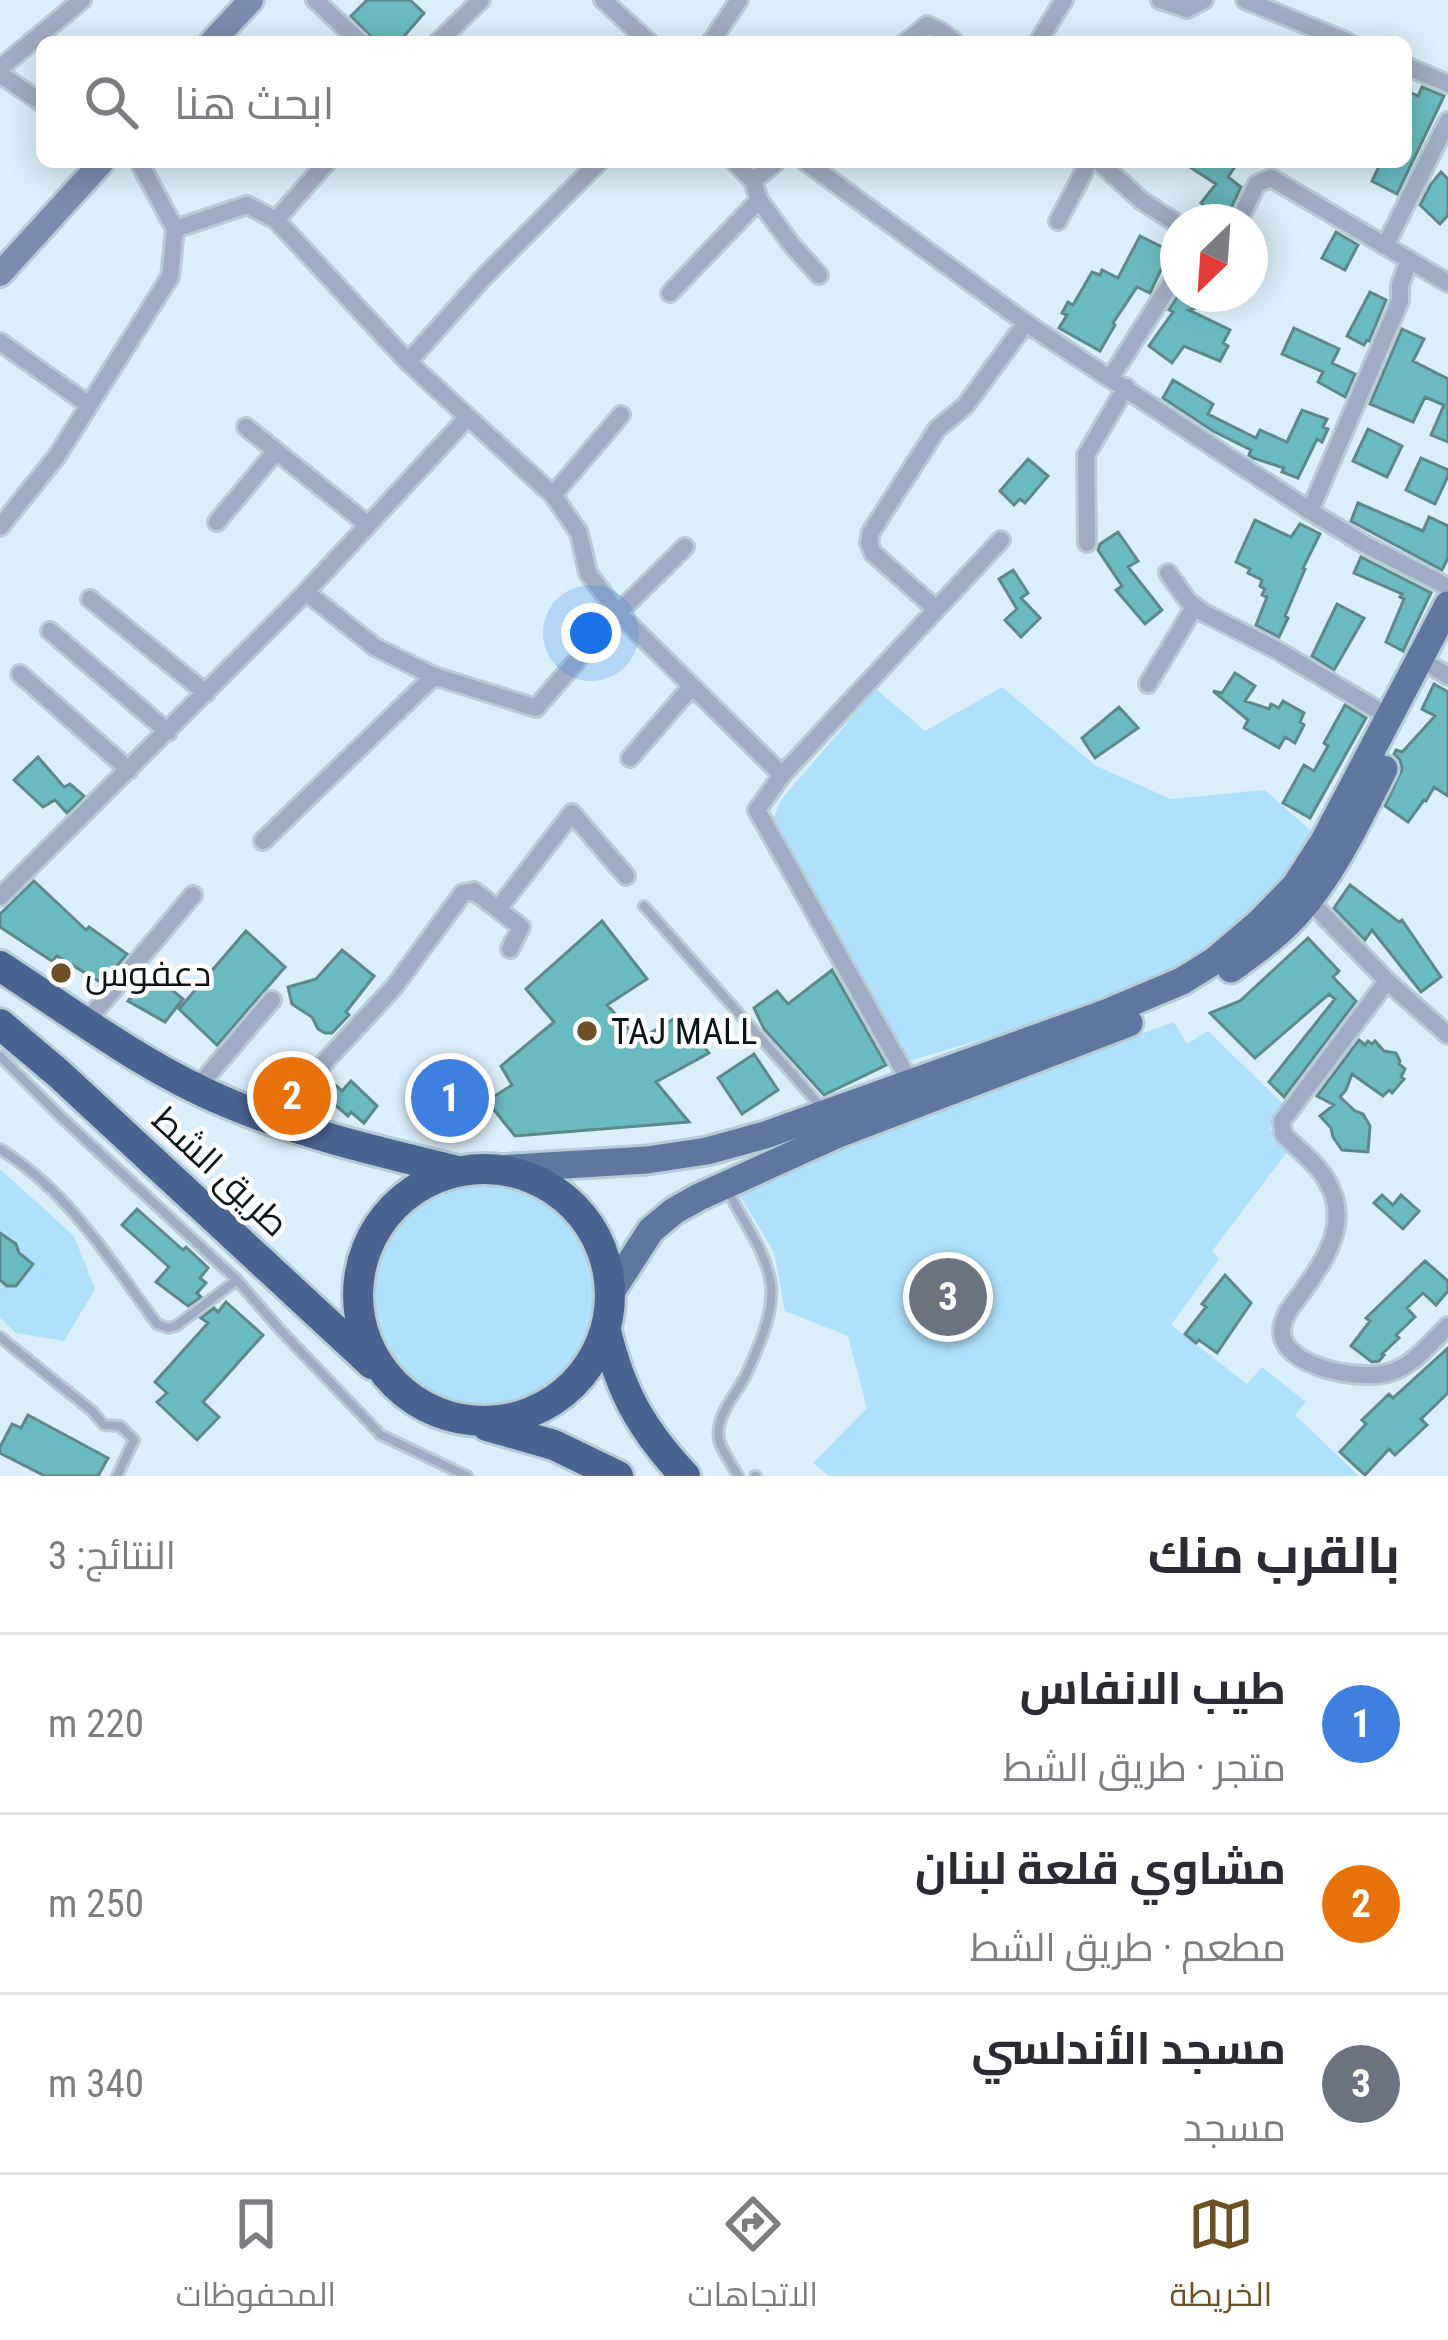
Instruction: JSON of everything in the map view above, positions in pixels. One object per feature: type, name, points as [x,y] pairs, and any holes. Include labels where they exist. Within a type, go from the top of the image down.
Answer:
[{"type":"highway","name":"طريق الشط","points":[[0,966],[133,1054],[229,1103],[344,1142],[458,1171]]},
{"type":"highway","name":"طريق الشط","points":[[0,1024],[387,1378]]},
{"type":"highway","points":[[476,1423],[518,1418],[557,1400],[587,1371],[606,1331],[611,1292],[602,1248],[578,1210],[542,1182],[498,1169],[458,1171],[422,1184],[392,1206],[370,1236],[358,1272],[357,1310],[367,1346],[387,1378],[412,1400],[443,1416],[554,1444],[618,1476]]},
{"type":"highway","points":[[606,1331],[616,1371],[632,1405],[655,1443],[685,1476]]},
{"type":"main road","points":[[1302,893],[1324,841],[1448,605]]},
{"type":"main road","points":[[498,1169],[647,1160],[707,1151],[828,1115],[910,1082],[1190,997],[1275,935],[1355,825],[1441,672],[1448,642]]},
{"type":"main road","points":[[611,1292],[651,1230],[674,1211],[836,1135],[1107,1023]]},
{"type":"street","points":[[40,36],[82,0]]},
{"type":"street","points":[[218,36],[251,0]]},
{"type":"street","points":[[316,0],[354,36]]},
{"type":"street","points":[[444,36],[481,0]]},
{"type":"street","points":[[603,0],[642,36]]},
{"type":"street","points":[[715,36],[739,0]]},
{"type":"street","points":[[1042,36],[1064,0]]},
{"type":"street","points":[[1160,0],[1187,9],[1204,0]]},
{"type":"street","points":[[1245,0],[1333,36]]},
{"type":"street","points":[[914,36],[927,26],[947,36]]},
{"type":"street","points":[[36,40],[0,71],[36,98]]},
{"type":"street","points":[[1412,69],[1448,84]]},
{"type":"street","points":[[1385,246],[1448,121]]},
{"type":"street","points":[[0,274],[97,168]]},
{"type":"street","points":[[0,527],[57,456],[172,272],[176,229],[142,168]]},
{"type":"street","points":[[276,220],[322,168]]},
{"type":"street","points":[[408,362],[484,277],[593,168]]},
{"type":"street","points":[[741,168],[790,244],[819,275]]},
{"type":"street","points":[[753,181],[769,168]]},
{"type":"street","points":[[814,168],[1026,323],[1310,511],[1448,587]]},
{"type":"street","points":[[1058,220],[1086,168]]},
{"type":"street","points":[[1106,168],[1160,212]]},
{"type":"street","points":[[1247,204],[1258,184],[1270,178],[1448,283]]},
{"type":"street","points":[[670,293],[759,200]]},
{"type":"street","points":[[176,229],[247,205],[276,220],[408,362],[553,495],[579,533],[588,573],[618,613],[782,775]]},
{"type":"street","points":[[1310,511],[1400,301],[1409,260]]},
{"type":"street","points":[[1087,544],[1086,454],[1160,305]]},
{"type":"street","points":[[936,609],[873,553],[871,532],[937,429],[968,402],[1026,323]]},
{"type":"street","points":[[0,342],[89,405]]},
{"type":"street","points":[[553,495],[621,415]]},
{"type":"street","points":[[0,897],[306,592],[466,418]]},
{"type":"street","points":[[246,427],[367,524]]},
{"type":"street","points":[[217,522],[276,451]]},
{"type":"street","points":[[910,1082],[758,807],[782,775],[1001,540]]},
{"type":"street","points":[[306,592],[375,646],[434,676],[532,708],[539,707],[618,613],[685,547]]},
{"type":"street","points":[[1168,573],[1195,606],[1220,623],[1275,649],[1390,718]]},
{"type":"street","points":[[90,599],[206,694]]},
{"type":"street","points":[[1148,684],[1195,606]]},
{"type":"street","points":[[50,632],[168,732]]},
{"type":"street","points":[[20,674],[129,770]]},
{"type":"street","points":[[263,841],[434,676]]},
{"type":"street","points":[[630,758],[692,686]]},
{"type":"street","points":[[497,909],[572,813],[626,876]]},
{"type":"street","points":[[272,1118],[394,987],[463,893],[473,891],[521,927],[510,949]]},
{"type":"street","points":[[1302,893],[1387,981],[1448,1035]]},
{"type":"street","points":[[86,1022],[193,895]]},
{"type":"street","points":[[1387,981],[1281,1125],[1286,1137],[1326,1178],[1336,1216],[1329,1254],[1286,1315],[1282,1335],[1293,1353],[1309,1362],[1342,1373],[1377,1376],[1408,1364],[1448,1326]]},
{"type":"street","points":[[197,1088],[272,1000]]},
{"type":"lane","points":[[644,906],[828,1115]]},
{"type":"lane","points":[[0,1056],[238,1280],[381,1435],[467,1476]]},
{"type":"lane","points":[[0,1149],[78,1214],[157,1324],[176,1326],[238,1280]]},
{"type":"lane","points":[[725,1184],[766,1264],[771,1286],[766,1322],[719,1426],[719,1441],[738,1476]]},
{"type":"lane","points":[[0,1336],[104,1425],[120,1426],[134,1440],[117,1476]]},
{"type":"shaded area","points":[[1002,687],[1096,766],[1171,799],[1265,790],[1311,831],[1271,893],[1194,956],[1150,980],[1054,1018],[908,1061],[773,819],[781,800],[876,689],[925,731]]},
{"type":"shaded area","points":[[1174,1022],[1187,1044],[1208,1031],[1285,1106],[1269,1129],[1290,1148],[1212,1251],[1219,1259],[1171,1325],[1247,1384],[1262,1367],[1306,1402],[1295,1415],[1359,1476],[829,1476],[813,1463],[867,1408],[848,1336],[785,1311],[774,1252],[740,1196],[839,1143]]},
{"type":"shaded area","points":[[0,1169],[74,1236],[95,1289],[64,1341],[16,1333],[0,1318]]},
{"type":"shaded area","points":[[486,1184],[528,1193],[564,1217],[588,1253],[597,1295],[588,1337],[564,1373],[528,1397],[486,1406],[444,1397],[408,1373],[384,1337],[375,1295],[384,1253],[408,1217],[444,1193]]},
{"type":"building","points":[[367,0],[410,0],[424,13],[404,36],[370,36],[351,16]]},
{"type":"building","points":[[1422,87],[1444,96],[1412,163],[1412,94],[1418,96]]},
{"type":"building","points":[[1191,168],[1234,168],[1228,177],[1241,187],[1233,204],[1201,203],[1216,184]]},
{"type":"building","points":[[1378,168],[1409,168],[1397,194],[1372,181]]},
{"type":"building","points":[[1441,172],[1448,179],[1448,215],[1440,224],[1420,205]]},
{"type":"building","points":[[1336,232],[1358,245],[1345,270],[1322,258]]},
{"type":"building","points":[[1140,236],[1160,246],[1160,272],[1150,293],[1137,287],[1100,351],[1059,328],[1068,302],[1073,305],[1092,272],[1100,275],[1102,270],[1118,278]]},
{"type":"building","points":[[1370,292],[1386,300],[1364,345],[1347,336]]},
{"type":"building","points":[[1173,312],[1193,312],[1230,330],[1220,361],[1184,346],[1172,363],[1149,346]]},
{"type":"building","points":[[1294,328],[1339,349],[1332,363],[1355,374],[1345,397],[1318,382],[1323,372],[1282,354]]},
{"type":"building","points":[[1402,329],[1424,339],[1413,361],[1448,379],[1448,442],[1431,435],[1444,405],[1425,397],[1413,422],[1370,404]]},
{"type":"building","points":[[1173,380],[1213,404],[1208,414],[1256,438],[1260,430],[1287,442],[1302,410],[1327,419],[1323,427],[1328,429],[1322,442],[1317,439],[1298,478],[1253,458],[1251,450],[1163,398]]},
{"type":"building","points":[[1368,429],[1402,446],[1387,477],[1353,461]]},
{"type":"building","points":[[1421,458],[1448,470],[1435,504],[1406,490]]},
{"type":"building","points":[[1028,459],[1048,476],[1025,503],[1020,499],[1014,505],[1000,491]]},
{"type":"building","points":[[1358,503],[1423,531],[1429,517],[1448,526],[1448,558],[1442,570],[1351,521]]},
{"type":"building","points":[[1255,520],[1291,537],[1300,524],[1320,534],[1279,637],[1256,625],[1267,597],[1262,595],[1265,589],[1260,586],[1262,580],[1236,562]]},
{"type":"building","points":[[1118,532],[1138,561],[1128,567],[1162,610],[1145,624],[1116,590],[1122,586],[1098,550]]},
{"type":"building","points":[[1361,557],[1431,593],[1403,651],[1386,642],[1402,594],[1354,573]]},
{"type":"building","points":[[1013,570],[1028,593],[1021,598],[1040,618],[1021,637],[1005,620],[1017,609],[999,579]]},
{"type":"building","points":[[1337,604],[1364,618],[1334,670],[1312,656]]},
{"type":"building","points":[[1235,673],[1255,686],[1245,701],[1269,709],[1271,704],[1279,708],[1283,701],[1304,713],[1295,743],[1285,737],[1279,748],[1244,728],[1248,720],[1213,691],[1222,693]]},
{"type":"building","points":[[1434,684],[1448,692],[1448,796],[1434,787],[1408,822],[1385,806],[1402,769],[1394,754],[1402,752],[1435,716],[1422,709]]},
{"type":"building","points":[[1345,705],[1366,718],[1310,818],[1283,803],[1304,765],[1314,771]]},
{"type":"building","points":[[1119,707],[1138,728],[1095,758],[1082,738]]},
{"type":"building","points":[[38,757],[64,787],[70,784],[84,796],[67,813],[55,800],[43,807],[14,780]]},
{"type":"building","points":[[34,881],[86,930],[89,927],[127,954],[102,983],[57,956],[52,961],[0,927],[0,914]]},
{"type":"building","points":[[1350,885],[1402,920],[1441,977],[1421,992],[1372,930],[1365,940],[1334,908]]},
{"type":"building","name":"TAJ MALL","points":[[602,921],[647,979],[607,1005],[639,1040],[680,1015],[709,1053],[656,1082],[689,1122],[515,1136],[487,1101],[512,1085],[501,1066],[554,1022],[526,989]]},
{"type":"building","points":[[246,931],[285,967],[217,1045],[179,1009]]},
{"type":"building","points":[[1308,938],[1339,971],[1333,977],[1356,1001],[1284,1097],[1269,1082],[1335,999],[1329,994],[1255,1058],[1210,1013],[1240,1001]]},
{"type":"building","points":[[342,950],[374,976],[346,1012],[349,1015],[332,1033],[325,1033],[292,1004],[288,987],[316,979]]},
{"type":"building","points":[[832,970],[886,1065],[824,1095],[764,1029],[754,1008],[777,991],[788,1004]]},
{"type":"building","points":[[151,973],[183,999],[165,1022],[128,1001]]},
{"type":"building","points":[[1359,1040],[1365,1045],[1375,1041],[1384,1051],[1396,1053],[1405,1069],[1404,1079],[1392,1093],[1389,1090],[1383,1096],[1352,1074],[1340,1097],[1363,1114],[1370,1126],[1368,1152],[1342,1150],[1320,1116],[1334,1105],[1317,1096]]},
{"type":"building","points":[[754,1054],[778,1090],[742,1114],[718,1078]]},
{"type":"building","points":[[327,1078],[342,1091],[351,1081],[377,1106],[364,1123],[351,1112],[348,1116],[318,1090],[303,1104]]},
{"type":"building","points":[[1382,1195],[1393,1205],[1401,1195],[1419,1211],[1403,1229],[1374,1203]]},
{"type":"building","points":[[137,1209],[208,1268],[200,1278],[206,1283],[197,1293],[201,1297],[188,1306],[156,1282],[169,1267],[122,1225]]},
{"type":"building","points":[[0,1233],[33,1264],[16,1286],[0,1280]]},
{"type":"building","points":[[1425,1261],[1448,1281],[1448,1291],[1436,1305],[1423,1293],[1407,1308],[1415,1317],[1379,1361],[1372,1362],[1351,1346],[1370,1321],[1366,1318]]},
{"type":"building","points":[[932,1268],[980,1287],[965,1327],[916,1308]]},
{"type":"building","points":[[1225,1275],[1251,1303],[1217,1353],[1185,1334]]},
{"type":"building","points":[[226,1302],[263,1335],[203,1402],[219,1417],[197,1440],[157,1402],[167,1393],[155,1382],[208,1323],[201,1318],[214,1308],[218,1312]]},
{"type":"building","points":[[1448,1348],[1448,1393],[1421,1419],[1427,1425],[1395,1455],[1389,1449],[1365,1475],[1340,1452],[1366,1424],[1362,1420],[1389,1394],[1393,1398]]},
{"type":"building","points":[[28,1415],[108,1458],[98,1476],[45,1476],[0,1453],[12,1424],[21,1428]]},
{"type":"place","name":"دعفوس","points":[[61,973]]},
{"type":"place","name":"TAJ MALL","points":[[587,1031]]},
{"type":"place","name":"مشاوي قلعة لبنان","points":[[292,1096]]},
{"type":"place","name":"طيب الانفاس","points":[[450,1098]]},
{"type":"place","name":"مسجد الأندلسي","points":[[948,1297]]}]
